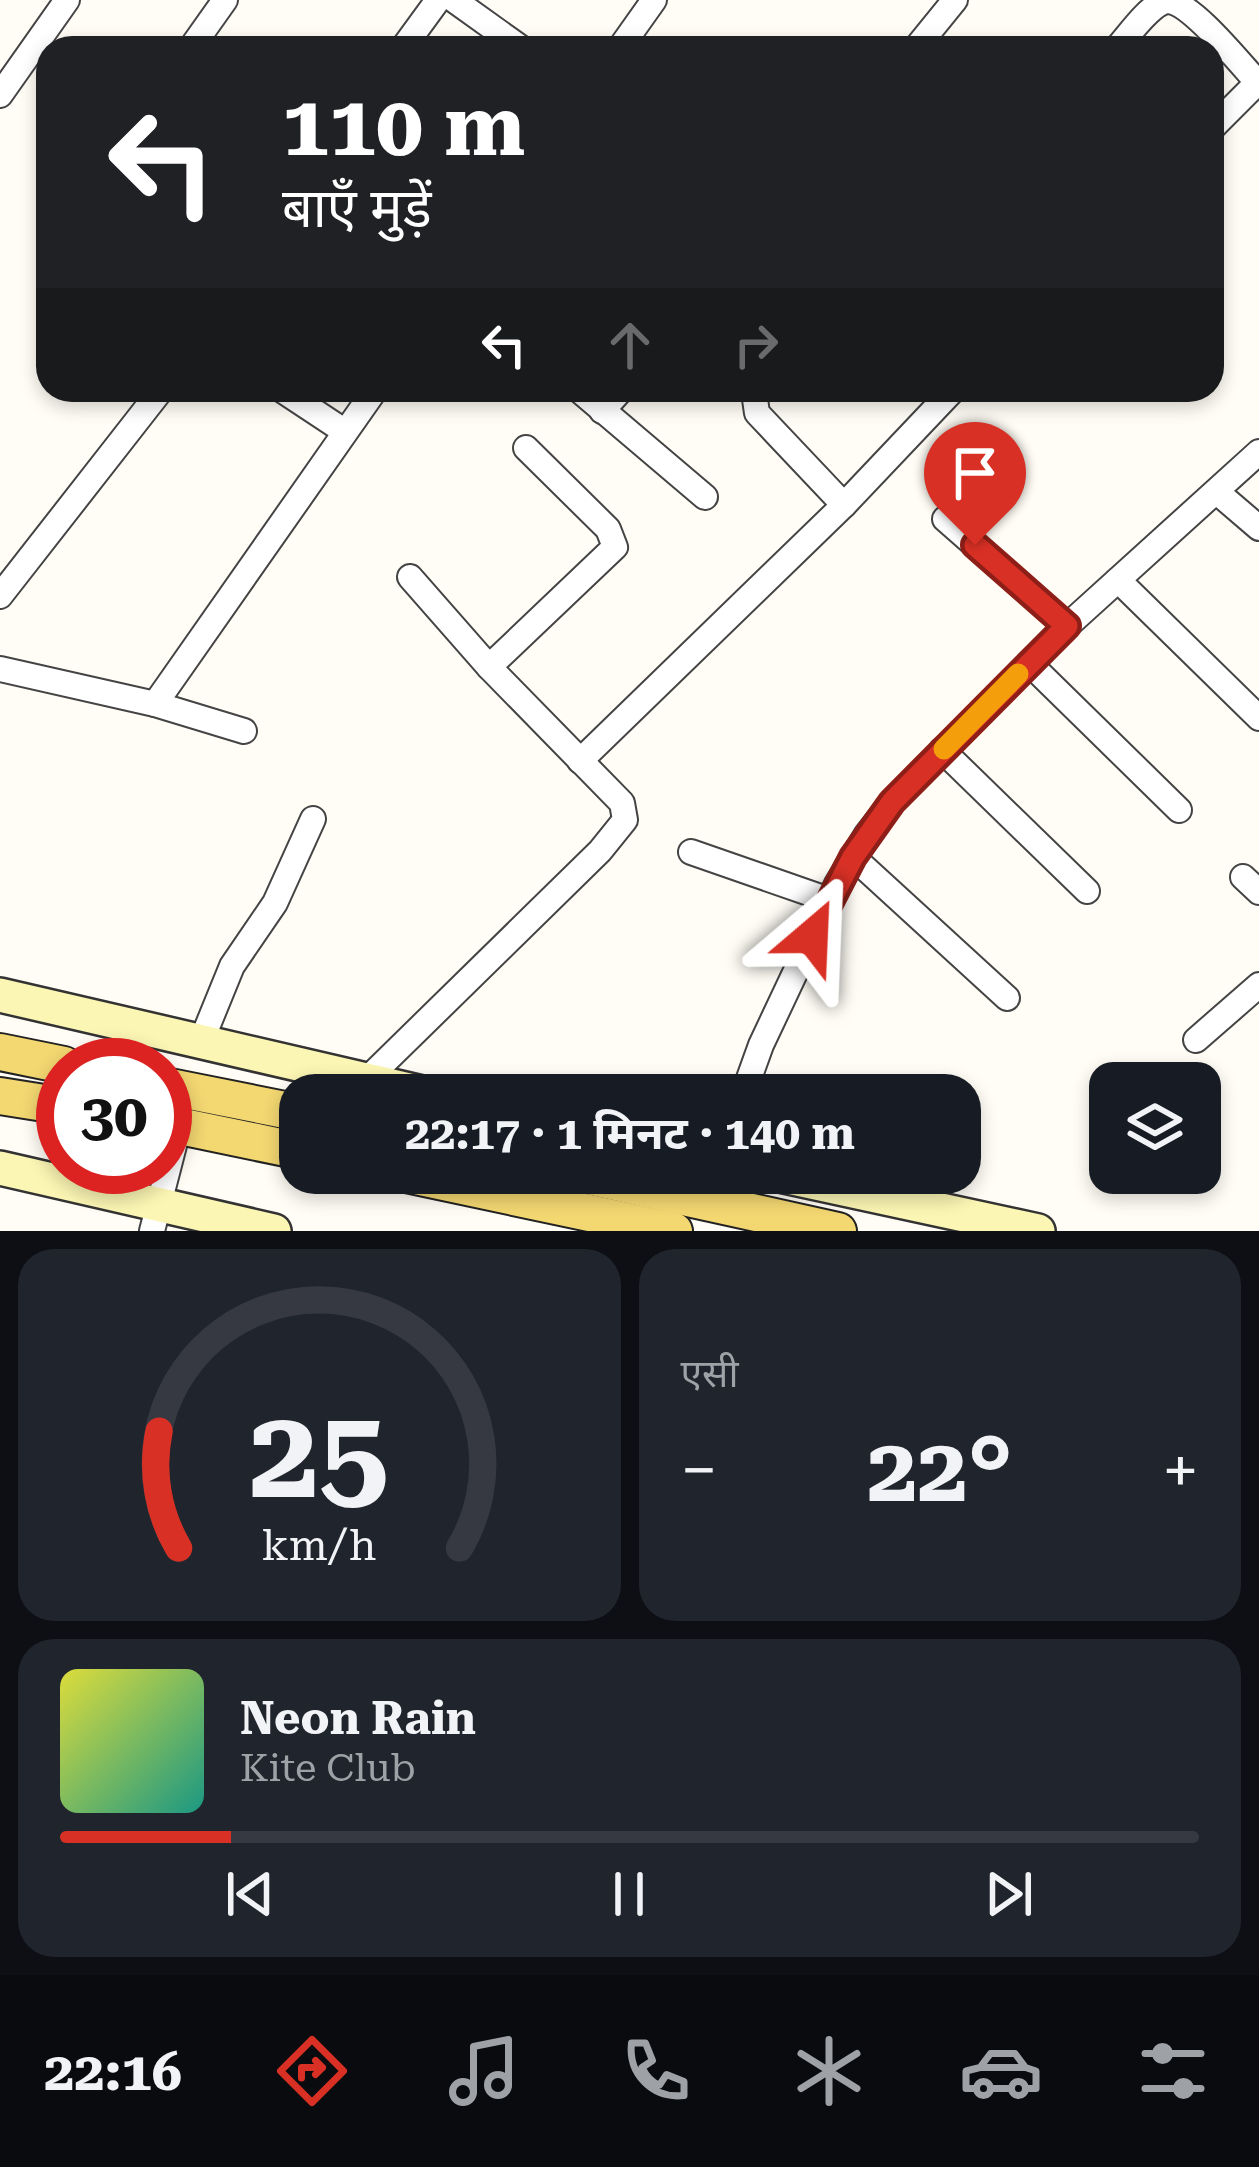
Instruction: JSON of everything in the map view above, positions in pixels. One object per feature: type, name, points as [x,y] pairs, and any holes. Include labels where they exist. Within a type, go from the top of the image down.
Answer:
[{"type":"main road","points":[[0,995],[201,1042],[312,1074]]},
{"type":"main road","points":[[0,1052],[36,1059]]},
{"type":"main road","points":[[192,1091],[279,1109]]},
{"type":"main road","points":[[0,1096],[36,1102]]},
{"type":"main road","points":[[192,1129],[279,1147]]},
{"type":"main road","points":[[0,1168],[155,1218],[274,1231]]},
{"type":"main road","points":[[500,1194],[674,1231]]},
{"type":"main road","points":[[731,1194],[838,1231]]},
{"type":"main road","points":[[867,1194],[1038,1231]]},
{"type":"street","points":[[42,36],[67,0]]},
{"type":"street","points":[[200,36],[225,0]]},
{"type":"street","points":[[412,36],[438,0]]},
{"type":"street","points":[[454,0],[504,36]]},
{"type":"street","points":[[628,36],[654,0]]},
{"type":"street","points":[[926,36],[956,0]]},
{"type":"street","points":[[1128,36],[1161,2],[1172,1],[1194,14],[1214,36]]},
{"type":"street","points":[[0,95],[36,44]]},
{"type":"street","points":[[1224,46],[1258,83],[1224,116]]},
{"type":"street","points":[[0,596],[152,402]]},
{"type":"street","points":[[300,402],[344,431]]},
{"type":"street","points":[[155,704],[366,402]]},
{"type":"street","points":[[592,402],[705,497]]},
{"type":"street","points":[[602,411],[610,402]]},
{"type":"street","points":[[755,402],[757,413],[844,505]]},
{"type":"street","points":[[580,760],[844,505],[941,402]]},
{"type":"street","points":[[489,667],[615,547],[608,529],[526,448]]},
{"type":"street","points":[[751,1074],[829,900],[892,802],[1067,626],[1259,452]]},
{"type":"street","points":[[1217,492],[1259,528]]},
{"type":"street","points":[[945,519],[1067,626]]},
{"type":"street","points":[[370,1074],[621,828],[626,812],[410,577]]},
{"type":"street","points":[[1118,580],[1259,718]]},
{"type":"street","points":[[1029,663],[1179,810]]},
{"type":"street","points":[[0,668],[155,704],[244,731]]},
{"type":"street","points":[[942,750],[1087,891]]},
{"type":"street","points":[[201,1042],[232,966],[275,903],[313,819]]},
{"type":"street","points":[[691,852],[829,900]]},
{"type":"street","points":[[853,857],[1007,998]]},
{"type":"street","points":[[1196,1040],[1259,986]]},
{"type":"slow traffic","points":[[944,749],[1018,674]]},
{"type":"route","points":[[812,936],[853,857],[892,802],[1067,626],[975,545]]}]
